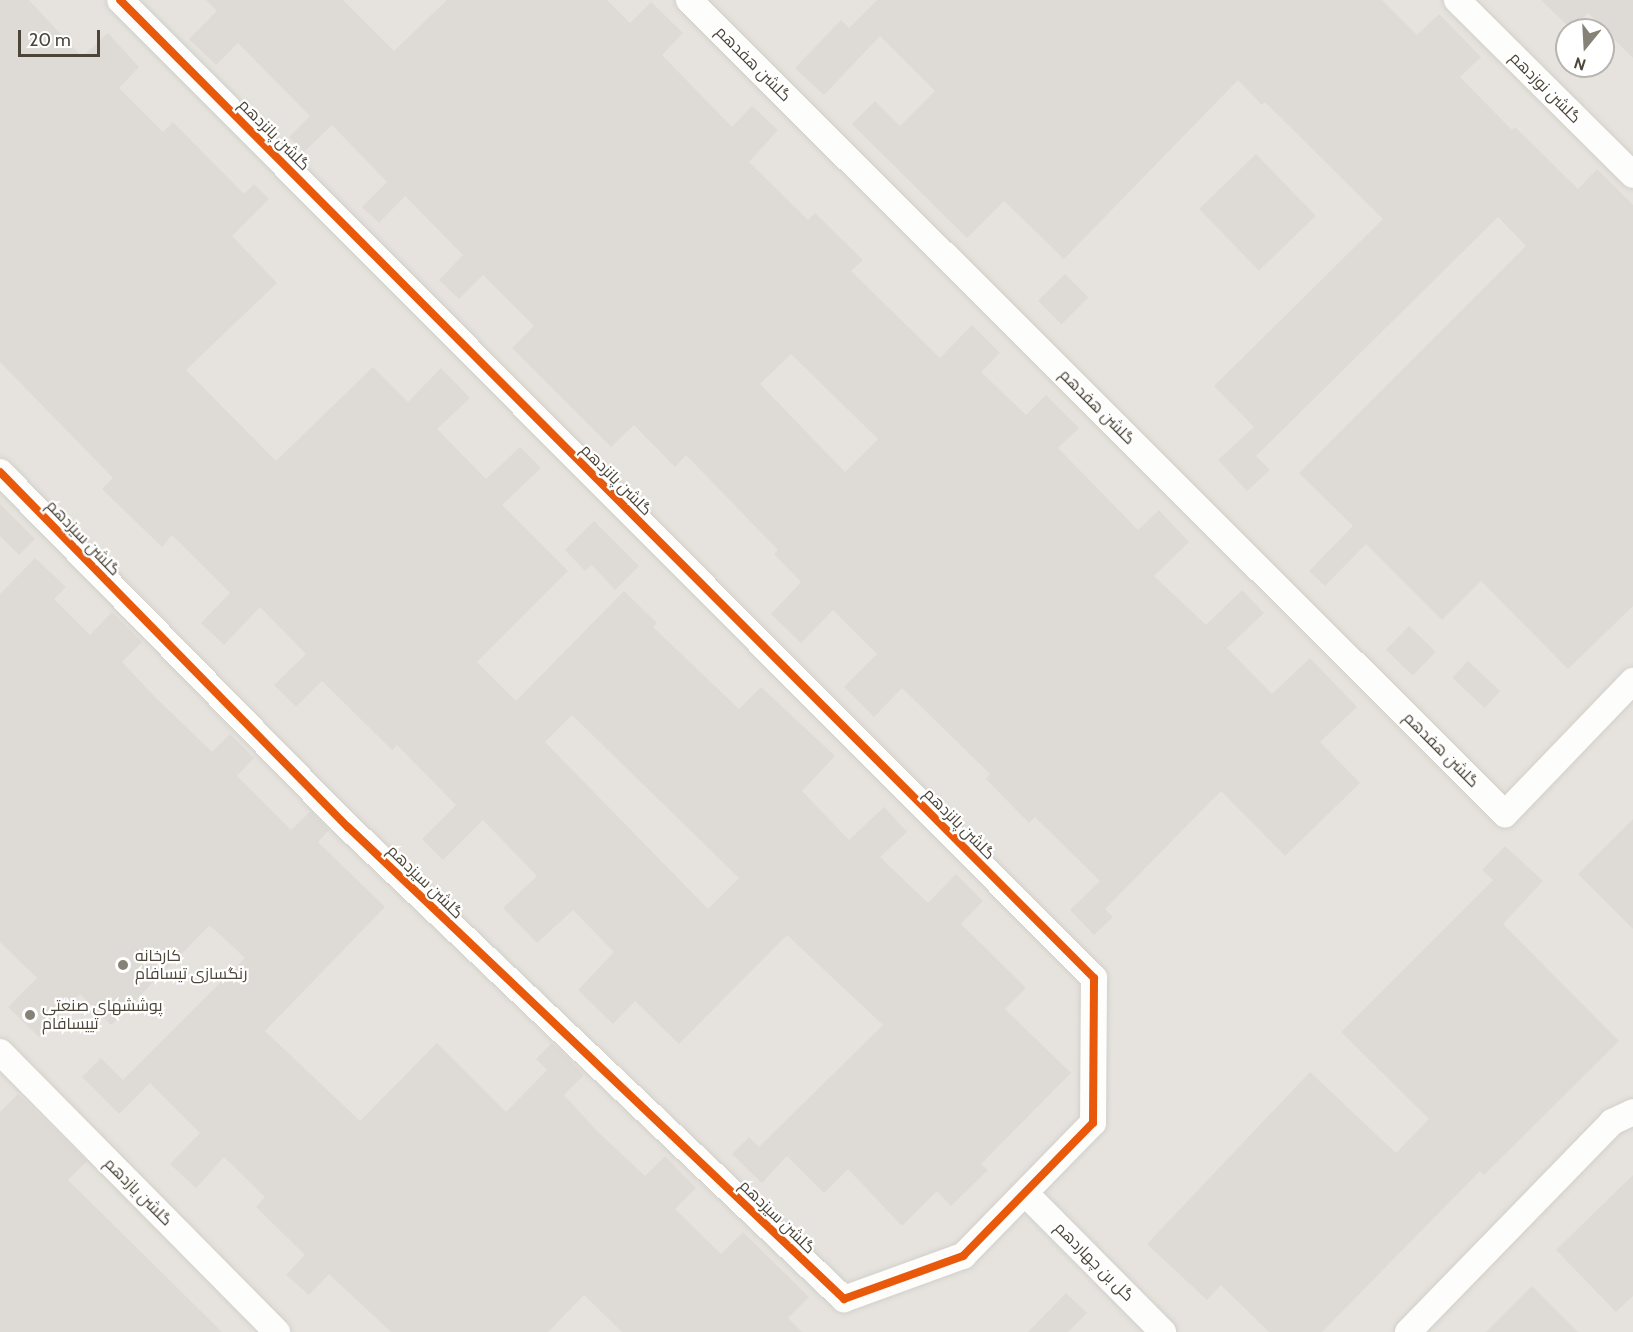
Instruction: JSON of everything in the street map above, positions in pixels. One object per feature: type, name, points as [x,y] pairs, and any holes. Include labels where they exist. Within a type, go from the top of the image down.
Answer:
[{"type":"street","name":"گلشن پانزدهم","points":[[120,0],[1094,978],[1093,1123],[1025,1193]]},
{"type":"street","name":"گلشن هفدهم","points":[[689,0],[1505,814],[1633,681]]},
{"type":"street","name":"گلشن نوزدهم","points":[[1457,0],[1633,175]]},
{"type":"street","name":"گلشن سیزدهم","points":[[0,472],[348,827],[844,1299],[963,1256],[1025,1193]]},
{"type":"street","name":"گلشن یازدهم","points":[[0,1052],[277,1332]]},
{"type":"street","points":[[1408,1332],[1612,1122],[1633,1112]]},
{"type":"street","name":"گل بن چهاردهم","points":[[1025,1193],[1163,1332]]},
{"type":"shaded area","points":[[0,0],[1633,0],[1633,1332],[0,1332]]},
{"type":"building","points":[[0,0],[29,0],[82,57],[108,33],[139,67],[119,88],[163,132],[173,122],[244,194],[254,184],[269,199],[232,236],[277,283],[186,370],[276,461],[373,367],[408,402],[441,368],[470,398],[437,429],[486,479],[520,447],[541,468],[502,505],[568,571],[477,662],[516,701],[624,591],[657,623],[653,627],[739,709],[761,687],[835,756],[802,791],[849,840],[884,807],[907,832],[880,857],[928,903],[956,874],[983,901],[961,924],[1026,988],[1005,1009],[1071,1073],[981,1164],[988,1170],[951,1206],[937,1191],[902,1226],[848,1169],[824,1193],[787,1156],[762,1183],[732,1154],[749,1137],[759,1147],[883,1025],[787,935],[679,1044],[635,1001],[613,1024],[578,990],[614,952],[573,910],[537,943],[503,908],[537,876],[483,820],[443,860],[422,839],[456,805],[397,745],[392,750],[322,681],[296,707],[274,685],[306,654],[260,607],[224,645],[201,623],[230,593],[172,535],[162,547],[102,489],[113,478],[0,362]],"holes":[[[572,715],[739,878],[708,909],[545,742]]]},
{"type":"building","points":[[206,0],[343,0],[394,51],[447,0],[607,0],[630,23],[651,2],[683,33],[662,55],[732,127],[752,106],[778,130],[749,162],[808,220],[815,213],[863,260],[851,271],[940,358],[972,325],[1000,353],[981,372],[1026,415],[1046,395],[1079,428],[1058,448],[1138,530],[1159,510],[1189,542],[1154,576],[1206,625],[1242,590],[1264,613],[1227,648],[1272,694],[1310,658],[1357,707],[1320,742],[1360,783],[1285,856],[1221,791],[1105,909],[1113,917],[1094,935],[1070,910],[1100,881],[1035,817],[1029,823],[986,779],[990,774],[902,688],[874,717],[844,687],[877,654],[833,610],[801,643],[771,614],[801,582],[774,554],[778,550],[686,455],[675,467],[634,425],[611,447],[512,348],[534,326],[483,275],[459,299],[439,280],[463,255],[405,196],[379,223],[362,207],[387,182],[332,125],[304,152],[289,137],[310,116],[238,43],[216,65],[189,39],[217,11]],"holes":[[[791,354],[878,439],[845,472],[760,384]]]},
{"type":"building","points":[[877,0],[1382,0],[1417,35],[1439,14],[1481,57],[1460,77],[1512,130],[1515,127],[1578,189],[1597,169],[1633,205],[1633,606],[1568,669],[1481,581],[1442,620],[1366,544],[1325,586],[1309,571],[1353,526],[1299,473],[1526,246],[1498,217],[1256,456],[1270,470],[1247,491],[1218,460],[1254,427],[1214,386],[1383,219],[1265,102],[1262,105],[1238,80],[1064,259],[1004,201],[967,238],[852,124],[875,101],[900,126],[935,91],[880,36],[824,95],[795,68],[841,20],[849,28]]},
{"type":"building","points":[[1541,0],[1633,0],[1633,58],[1615,40],[1615,18],[1593,18],[1588,13],[1583,18],[1560,18]]},
{"type":"building","points":[[1256,154],[1316,216],[1259,271],[1199,209]]},
{"type":"building","points":[[1065,274],[1088,297],[1061,324],[1038,301]]},
{"type":"building","points":[[0,504],[35,539],[19,555],[0,536]]},
{"type":"building","points":[[594,521],[639,566],[615,590],[592,565],[585,571],[565,550]]},
{"type":"building","points":[[35,558],[66,587],[54,599],[90,635],[112,612],[142,642],[122,662],[212,752],[230,734],[254,758],[237,776],[291,830],[311,811],[329,830],[318,842],[385,907],[265,1031],[360,1121],[437,1043],[506,1112],[547,1070],[536,1059],[552,1043],[584,1075],[564,1095],[598,1132],[645,1176],[665,1156],[696,1188],[675,1209],[721,1254],[743,1232],[809,1297],[788,1318],[802,1332],[622,1332],[584,1295],[548,1332],[391,1332],[329,1274],[309,1295],[286,1275],[305,1255],[256,1207],[265,1197],[224,1157],[196,1188],[170,1164],[200,1133],[150,1083],[119,1114],[82,1077],[101,1058],[123,1080],[245,958],[214,929],[209,926],[111,1025],[80,994],[39,1037],[8,1007],[37,978],[0,942],[0,594]]},
{"type":"building","points":[[1409,626],[1436,652],[1413,675],[1386,650]]},
{"type":"building","points":[[1468,661],[1500,691],[1484,708],[1452,678]]},
{"type":"building","points":[[1633,819],[1633,929],[1578,874]]},
{"type":"building","points":[[1505,846],[1543,881],[1503,924],[1619,1041],[1484,1175],[1480,1171],[1322,1332],[1269,1332],[1221,1285],[1207,1300],[1147,1244],[1310,1072],[1396,1153],[1429,1119],[1341,1032],[1493,880],[1482,870]]},
{"type":"building","points":[[18,1094],[87,1161],[68,1180],[222,1332],[0,1332],[0,1112]]},
{"type":"building","points":[[1633,1175],[1633,1296],[1616,1312],[1556,1250]]},
{"type":"building","points":[[1532,1286],[1578,1332],[1486,1332]]},
{"type":"building","points":[[1066,1293],[1087,1313],[1068,1332],[1028,1332]]},
{"type":"cycle path","points":[[0,472],[348,827],[844,1299],[963,1256],[1093,1123],[1094,978],[120,0]]},
{"type":"place","name":"کارخانه رنگسازی تیسافام","points":[[123,965]]},
{"type":"place","name":"پوششهای صنعتی تییسافام","points":[[30,1015]]}]
